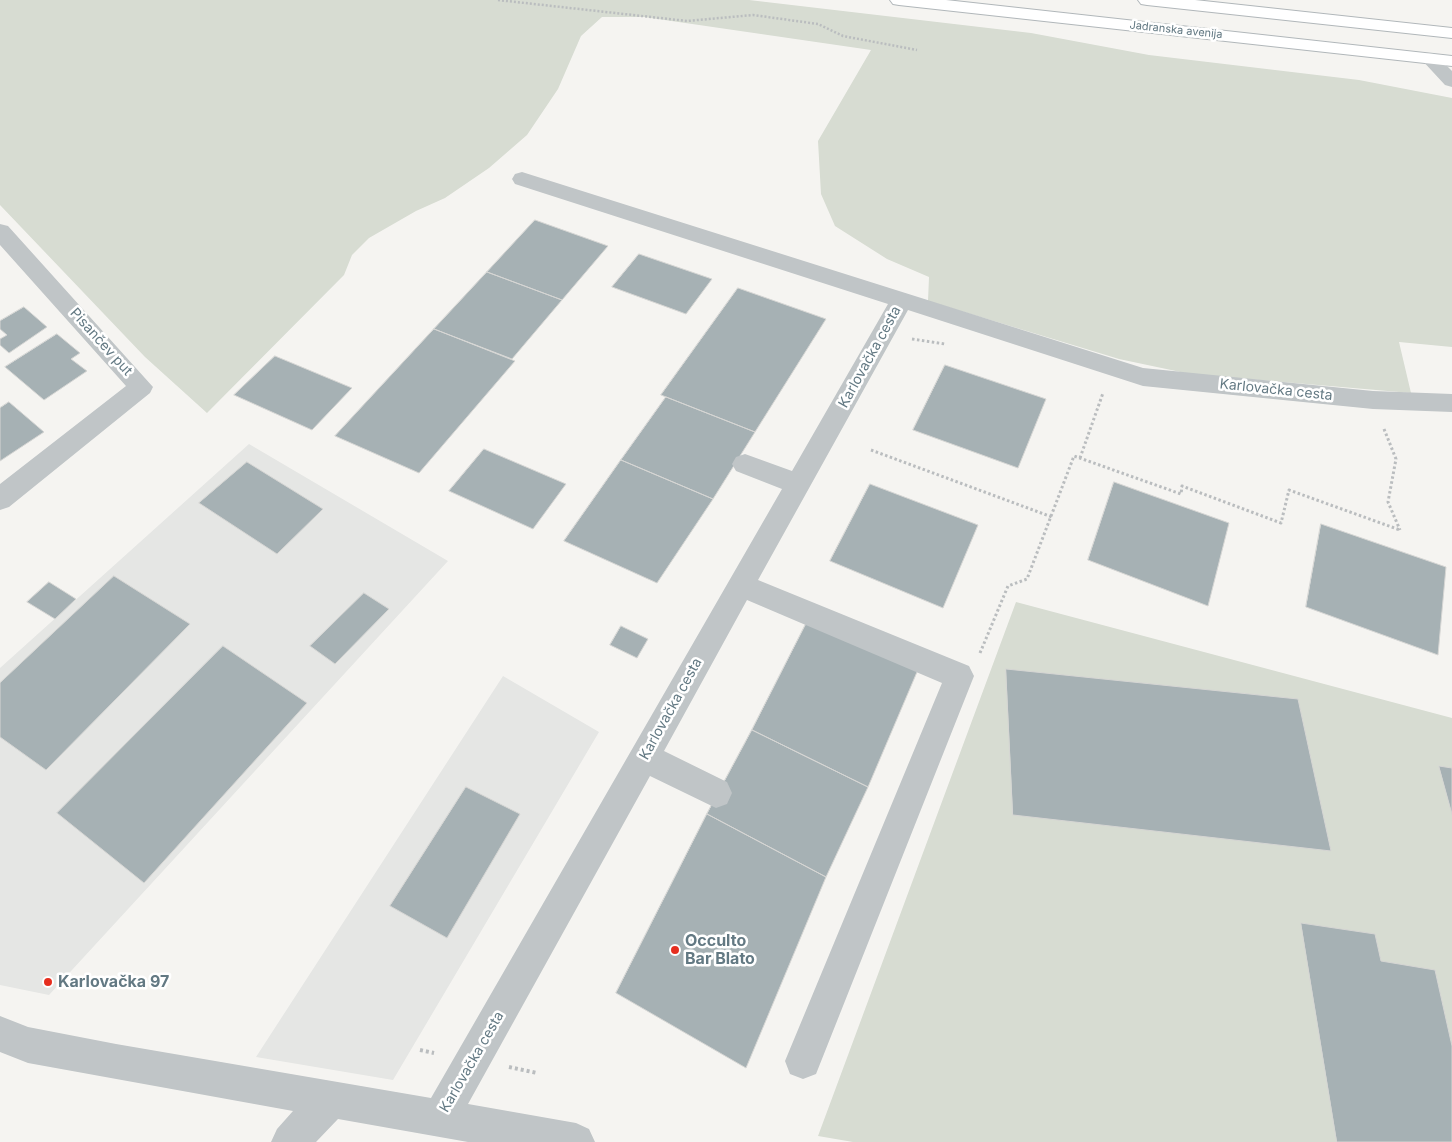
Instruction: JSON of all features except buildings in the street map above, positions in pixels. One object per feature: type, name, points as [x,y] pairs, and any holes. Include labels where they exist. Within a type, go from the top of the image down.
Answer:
[{"type":"main road","name":"Jadranska avenija","points":[[899,0],[1452,60]]},
{"type":"main road","name":"Jadranska avenija","points":[[1147,0],[1452,32]]},
{"type":"street","points":[[1429,58],[1452,81]]},
{"type":"street","name":"Karlovačka cesta","points":[[522,179],[1143,377],[1373,400],[1452,403]]},
{"type":"street","name":"Pisančev put","points":[[0,231],[141,387],[0,499]]},
{"type":"street","name":"Karlovačka cesta","points":[[440,1118],[902,300]]},
{"type":"street","points":[[745,464],[798,484]]},
{"type":"street","points":[[741,585],[959,676],[803,1061]]},
{"type":"street","points":[[644,757],[716,793]]},
{"type":"street","name":"Karlovačka cesta","points":[[0,1034],[37,1047],[576,1142]]},
{"type":"street","points":[[290,1142],[330,1100]]},
{"type":"path","points":[[498,0],[687,21],[753,15],[818,24],[843,36],[917,50]]},
{"type":"path","points":[[1080,458],[1112,367]]},
{"type":"path","points":[[959,676],[979,655],[1008,586],[1027,579],[1074,456],[1181,494],[1182,486],[1281,523],[1289,490],[1400,530],[1388,502],[1396,459],[1373,400]]},
{"type":"path","points":[[870,450],[1052,517]]},
{"type":"shaded area","points":[[0,0],[749,0],[1031,33],[1149,55],[1359,80],[1452,98],[1452,347],[1399,342],[1411,393],[1190,374],[1119,359],[928,301],[929,277],[887,259],[835,226],[821,194],[818,141],[871,50],[644,17],[602,17],[581,36],[558,89],[527,135],[489,168],[445,198],[416,211],[369,238],[352,255],[344,275],[207,413],[145,357],[0,205]]},
{"type":"shaded area","points":[[249,444],[448,561],[49,995],[0,985],[0,668]]},
{"type":"shaded area","points":[[1016,602],[1452,718],[1452,1142],[853,1142],[818,1136]]},
{"type":"shaded area","points":[[503,676],[599,732],[393,1080],[256,1057]]},
{"type":"place","name":"Occulto Bar Blato","points":[[675,950]]},
{"type":"place","name":"Karlovačka 97","points":[[48,982]]}]
